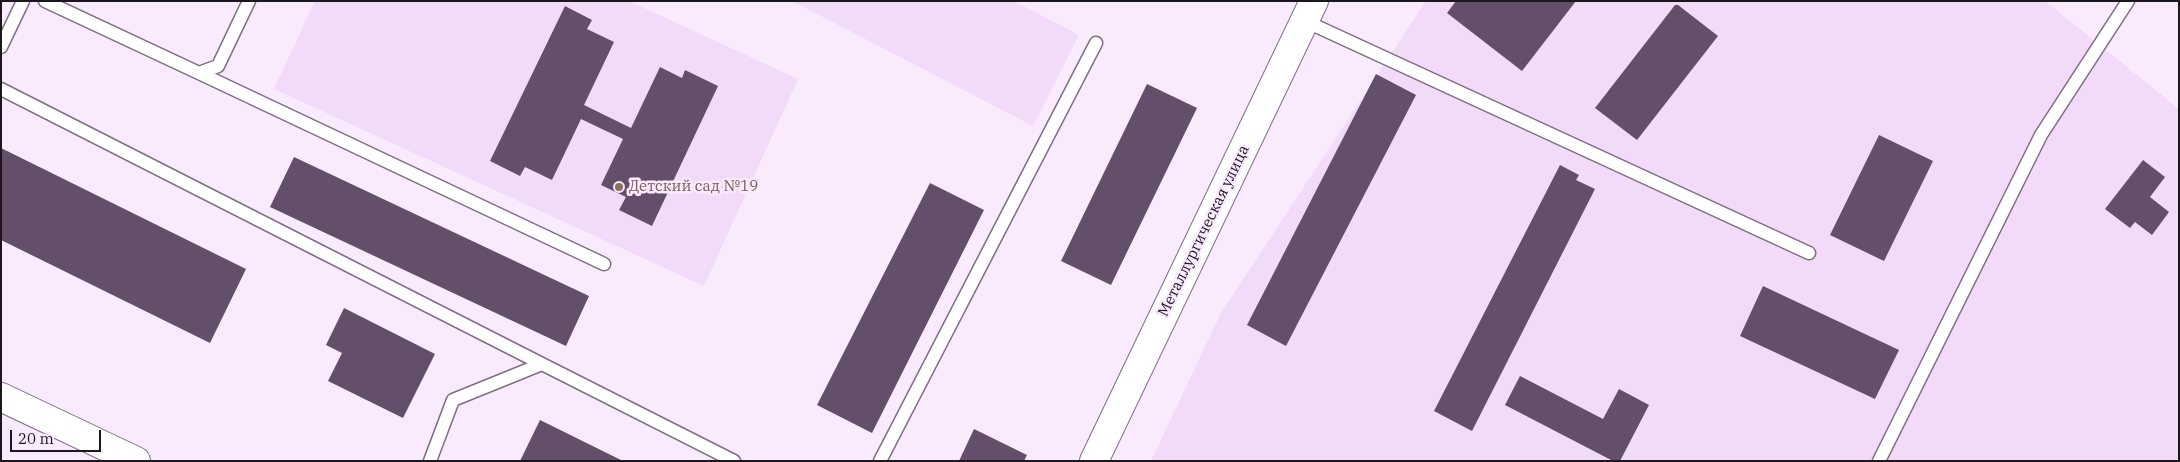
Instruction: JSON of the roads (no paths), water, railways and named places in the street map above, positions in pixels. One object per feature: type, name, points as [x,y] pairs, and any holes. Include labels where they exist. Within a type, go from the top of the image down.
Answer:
[{"type":"street","name":"Металлургическая улица","points":[[1094,461],[1309,11]]},
{"type":"street","points":[[1,397],[136,461]]},
{"type":"lane","points":[[1,47],[23,1]]},
{"type":"lane","points":[[45,1],[604,264]]},
{"type":"lane","points":[[198,73],[218,66],[249,1]]},
{"type":"lane","points":[[1880,461],[2041,135],[2128,1]]},
{"type":"lane","points":[[1309,11],[1809,253]]},
{"type":"lane","points":[[880,461],[1096,43]]},
{"type":"lane","points":[[1,89],[734,461]]},
{"type":"lane","points":[[430,461],[452,400],[542,364]]},
{"type":"place","name":"Детский сад №19","points":[[619,187]]}]
